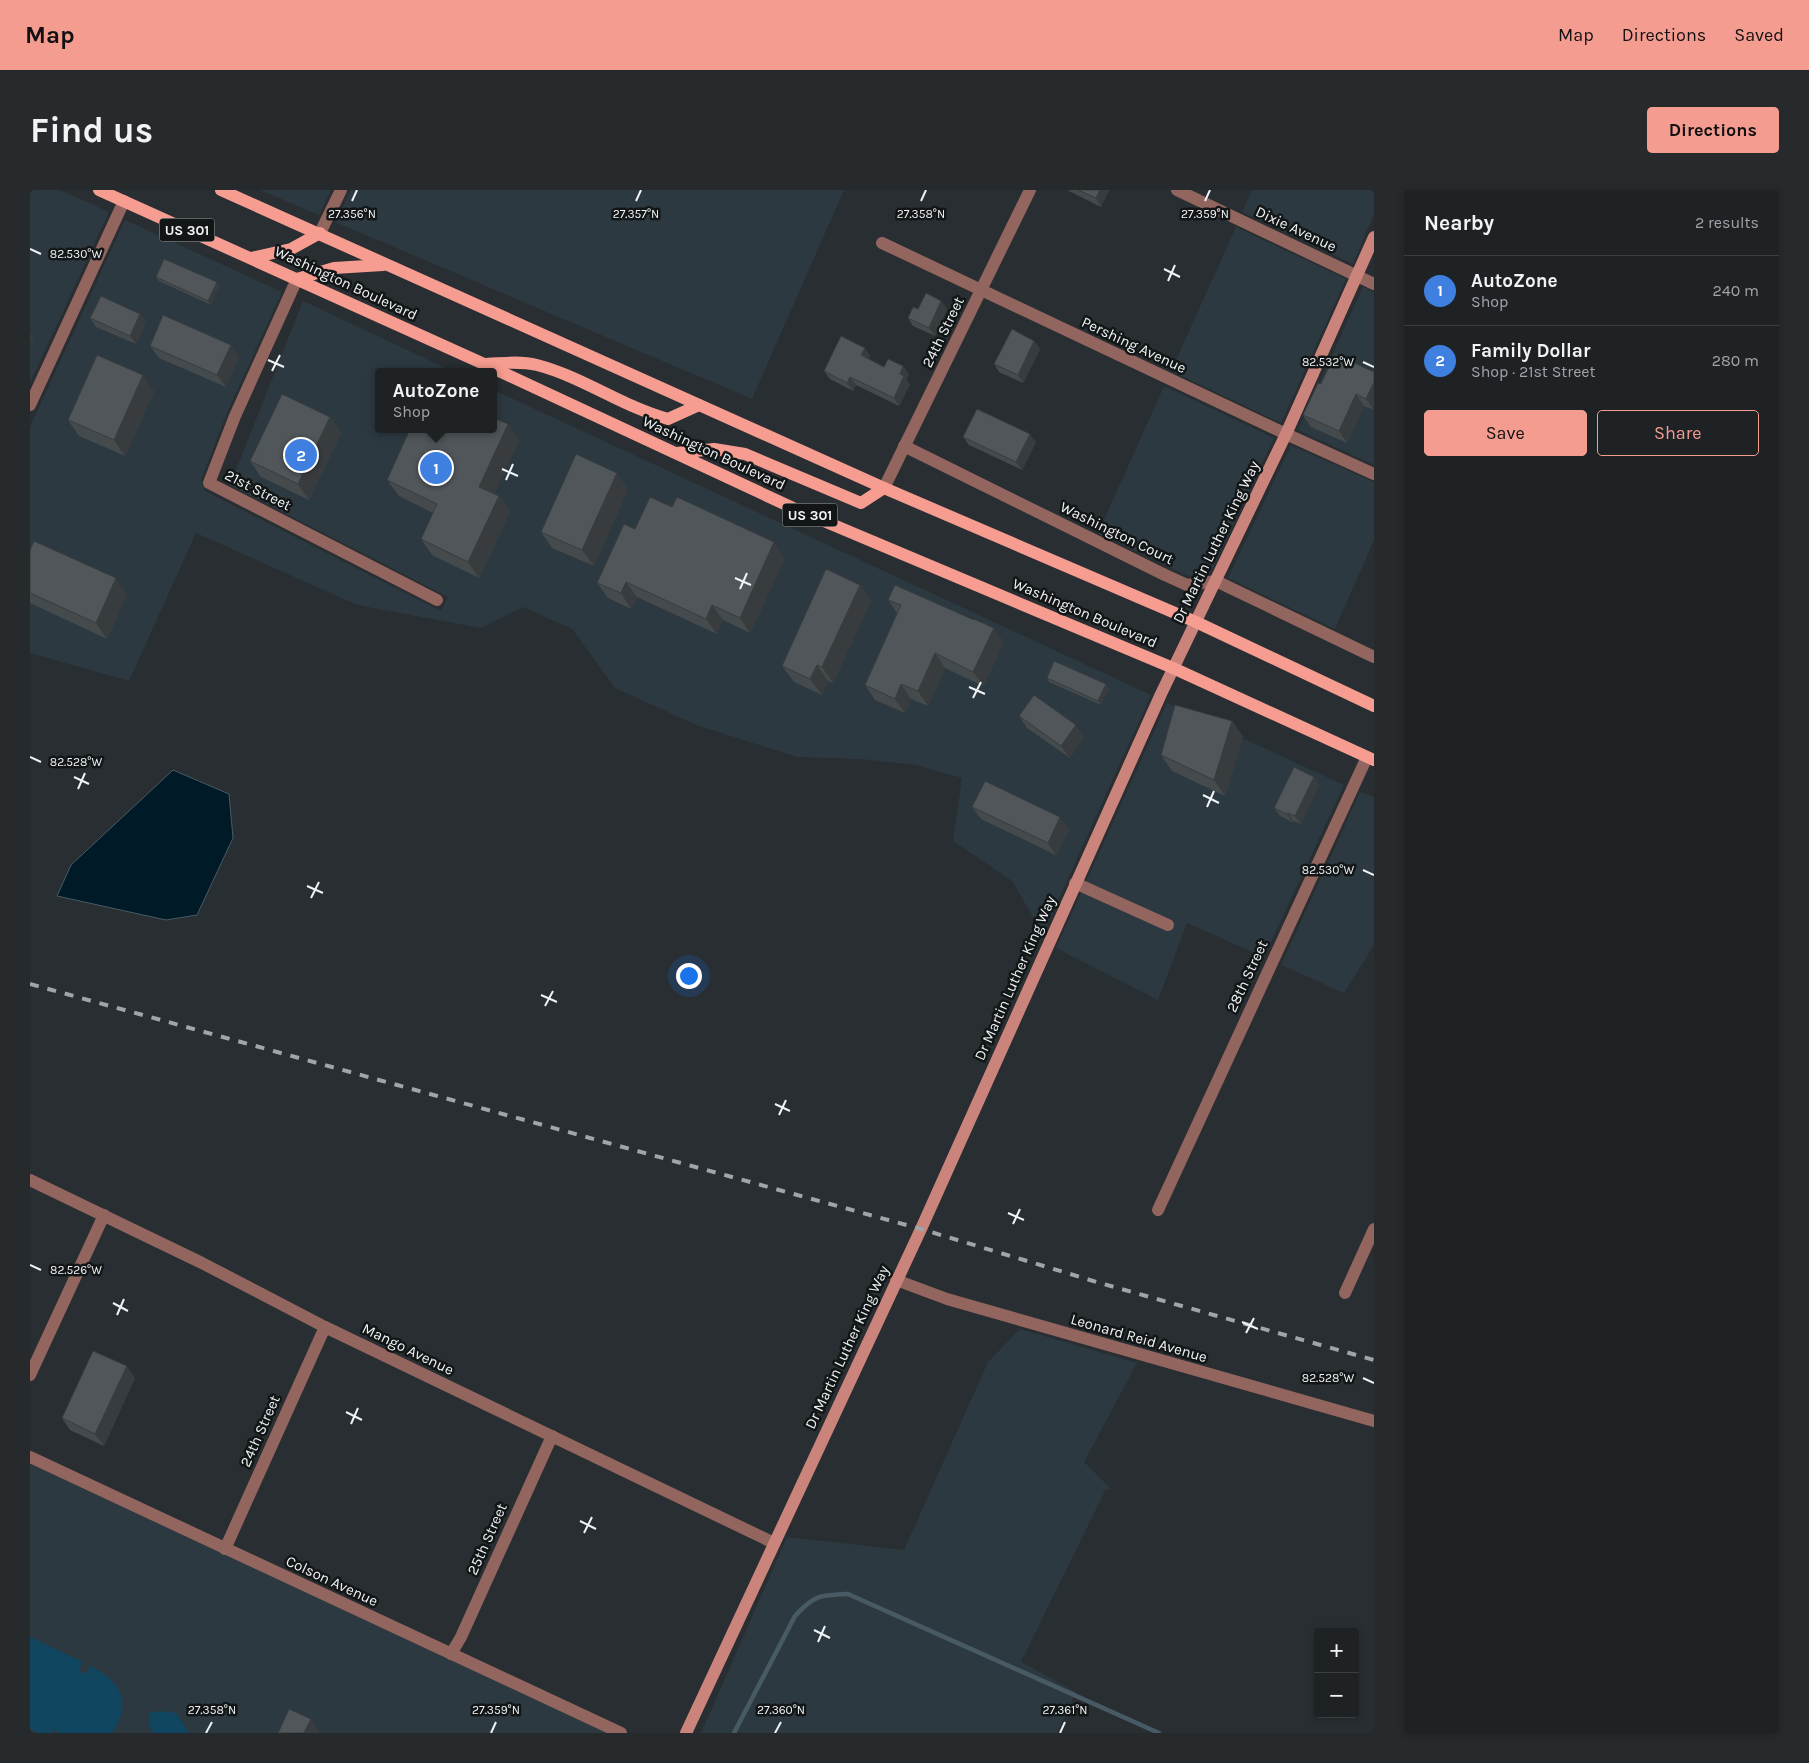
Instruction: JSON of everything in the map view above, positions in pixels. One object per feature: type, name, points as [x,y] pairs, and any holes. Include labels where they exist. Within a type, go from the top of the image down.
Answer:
[{"type":"main road","name":"Washington Boulevard","points":[[99,190],[493,368]]},
{"type":"main road","points":[[221,190],[884,488],[1196,622],[1374,706]]},
{"type":"main road","points":[[251,258],[291,249],[320,233]]},
{"type":"main road","points":[[297,279],[334,268],[385,265]]},
{"type":"main road","points":[[484,364],[535,364],[568,376],[650,414],[668,419],[699,405]]},
{"type":"main road","name":"Washington Boulevard","points":[[497,370],[802,512],[1173,668],[1370,759]]},
{"type":"main road","points":[[676,454],[714,449],[745,454],[861,503],[884,488]]},
{"type":"street","points":[[320,233],[341,190]]},
{"type":"street","name":"24th Street","points":[[884,488],[1030,190]]},
{"type":"street","name":"Dixie Avenue","points":[[1177,190],[1374,284]]},
{"type":"street","points":[[30,405],[124,201]]},
{"type":"street","name":"Dr Martin Luther King Way","points":[[686,1733],[896,1280],[1173,668],[1286,434],[1374,237]]},
{"type":"street","name":"Pershing Avenue","points":[[882,243],[1374,474]]},
{"type":"street","name":"21st Street","points":[[297,279],[236,415],[209,483],[437,600]]},
{"type":"street","name":"Washington Court","points":[[904,446],[1187,585],[1216,581]]},
{"type":"street","points":[[1216,581],[1374,657]]},
{"type":"street","name":"28th Street","points":[[1158,1210],[1370,759]]},
{"type":"street","points":[[1075,883],[1168,925]]},
{"type":"street","name":"Mango Avenue","points":[[30,1180],[202,1263],[325,1327],[774,1542]]},
{"type":"street","points":[[30,1375],[104,1215]]},
{"type":"street","points":[[1345,1293],[1374,1229]]},
{"type":"street","name":"Leonard Reid Avenue","points":[[896,1280],[947,1300],[1374,1421]]},
{"type":"street","name":"24th Street","points":[[225,1549],[325,1327]]},
{"type":"street","name":"25th Street","points":[[451,1654],[461,1637],[552,1436]]},
{"type":"street","name":"Colson Avenue","points":[[30,1457],[621,1733]]},
{"type":"shaded area","points":[[30,190],[60,190],[109,212],[30,383]]},
{"type":"shaded area","points":[[260,190],[331,190],[319,215]]},
{"type":"shaded area","points":[[351,190],[844,190],[752,399],[335,222]]},
{"type":"shaded area","points":[[1252,190],[1374,190],[1374,214],[1353,264],[1242,212]]},
{"type":"shaded area","points":[[125,220],[282,292],[227,413],[201,480],[205,491],[441,611],[448,597],[230,485],[303,301],[445,368],[375,368],[375,433],[497,433],[497,391],[1151,695],[1043,934],[1012,881],[953,841],[962,778],[916,765],[861,759],[797,757],[696,725],[615,688],[572,629],[523,607],[481,628],[357,605],[196,533],[129,681],[30,653],[30,427]]},
{"type":"shaded area","points":[[1236,227],[1346,279],[1281,423],[1171,371]]},
{"type":"shaded area","points":[[1363,287],[1374,292],[1374,465],[1298,430]]},
{"type":"shaded area","points":[[1164,386],[1274,438],[1210,574],[1188,576],[1098,533]]},
{"type":"shaded area","points":[[1291,445],[1374,482],[1374,540],[1335,629],[1228,578]]},
{"type":"shaded area","points":[[1167,703],[1344,785],[1264,957],[1187,923],[1158,1000],[1056,948]]},
{"type":"shaded area","points":[[173,770],[229,794],[233,838],[197,915],[166,920],[57,896],[71,865]]},
{"type":"shaded area","points":[[1360,792],[1374,797],[1374,945],[1344,993],[1281,965]]},
{"type":"shaded area","points":[[1020,1329],[1137,1363],[1084,1462],[1111,1489],[1106,1489],[1021,1662],[1076,1692],[1057,1733],[701,1733],[787,1537],[904,1550],[988,1362]]},
{"type":"shaded area","points":[[30,1457],[621,1733],[30,1733]]},
{"type":"shaded area","points":[[30,1637],[83,1662],[79,1671],[86,1674],[90,1666],[100,1671],[116,1685],[122,1702],[122,1712],[112,1733],[59,1733],[53,1729],[51,1733],[39,1733],[30,1729]]},
{"type":"shaded area","points":[[159,1711],[176,1713],[189,1733],[153,1733],[149,1724],[150,1713]]},
{"type":"building","points":[[1078,190],[1100,190],[1096,198]]},
{"type":"building","points":[[164,259],[217,282],[208,301],[156,277]]},
{"type":"building","points":[[926,293],[941,301],[929,328],[908,318],[913,307],[918,309]]},
{"type":"building","points":[[101,296],[140,314],[130,336],[90,318]]},
{"type":"building","points":[[163,315],[231,345],[217,375],[150,346]]},
{"type":"building","points":[[1012,329],[1034,341],[1018,375],[994,364]]},
{"type":"building","points":[[841,336],[865,348],[861,355],[884,367],[888,359],[903,366],[900,374],[904,376],[894,398],[850,377],[847,383],[824,371]]},
{"type":"building","points":[[1335,354],[1374,372],[1374,382],[1366,399],[1356,394],[1339,431],[1303,415],[1318,383],[1321,384]]},
{"type":"building","points":[[97,355],[143,375],[114,440],[68,420]]},
{"type":"building","points":[[282,394],[330,417],[298,484],[250,461]]},
{"type":"building","points":[[977,409],[1030,434],[1016,462],[963,437]]},
{"type":"building","points":[[497,419],[508,424],[479,487],[499,496],[468,562],[421,539],[437,504],[387,480],[408,433],[497,433]]},
{"type":"building","points":[[576,454],[617,473],[582,550],[541,532]]},
{"type":"building","points":[[650,497],[672,507],[677,497],[774,542],[740,618],[712,605],[706,619],[626,582],[621,593],[597,583],[624,524],[635,529]]},
{"type":"building","points":[[34,541],[116,578],[96,623],[30,593],[30,550]]},
{"type":"building","points":[[826,569],[860,585],[822,667],[817,665],[810,679],[782,666]]},
{"type":"building","points":[[895,585],[994,628],[973,672],[935,653],[918,691],[901,684],[895,699],[865,685],[901,605],[888,600]]},
{"type":"building","points":[[1054,661],[1106,684],[1098,701],[1047,678]]},
{"type":"building","points":[[1034,695],[1076,725],[1061,746],[1019,716]]},
{"type":"building","points":[[1175,705],[1232,721],[1214,780],[1161,755]]},
{"type":"building","points":[[1294,767],[1314,777],[1295,816],[1274,808]]},
{"type":"building","points":[[985,781],[1060,817],[1048,843],[972,807]]},
{"type":"building","points":[[93,1351],[127,1366],[95,1434],[62,1418]]},
{"type":"building","points":[[289,1709],[311,1719],[304,1733],[278,1733]]},
{"type":"waterway","points":[[734,1733],[795,1616],[813,1600],[824,1596],[848,1594],[1159,1733]]},
{"type":"railway","points":[[30,984],[921,1229],[1100,1283],[1374,1360]]},
{"type":"place","name":"Family Dollar","points":[[301,455]]},
{"type":"place","name":"AutoZone","points":[[436,468]]}]
